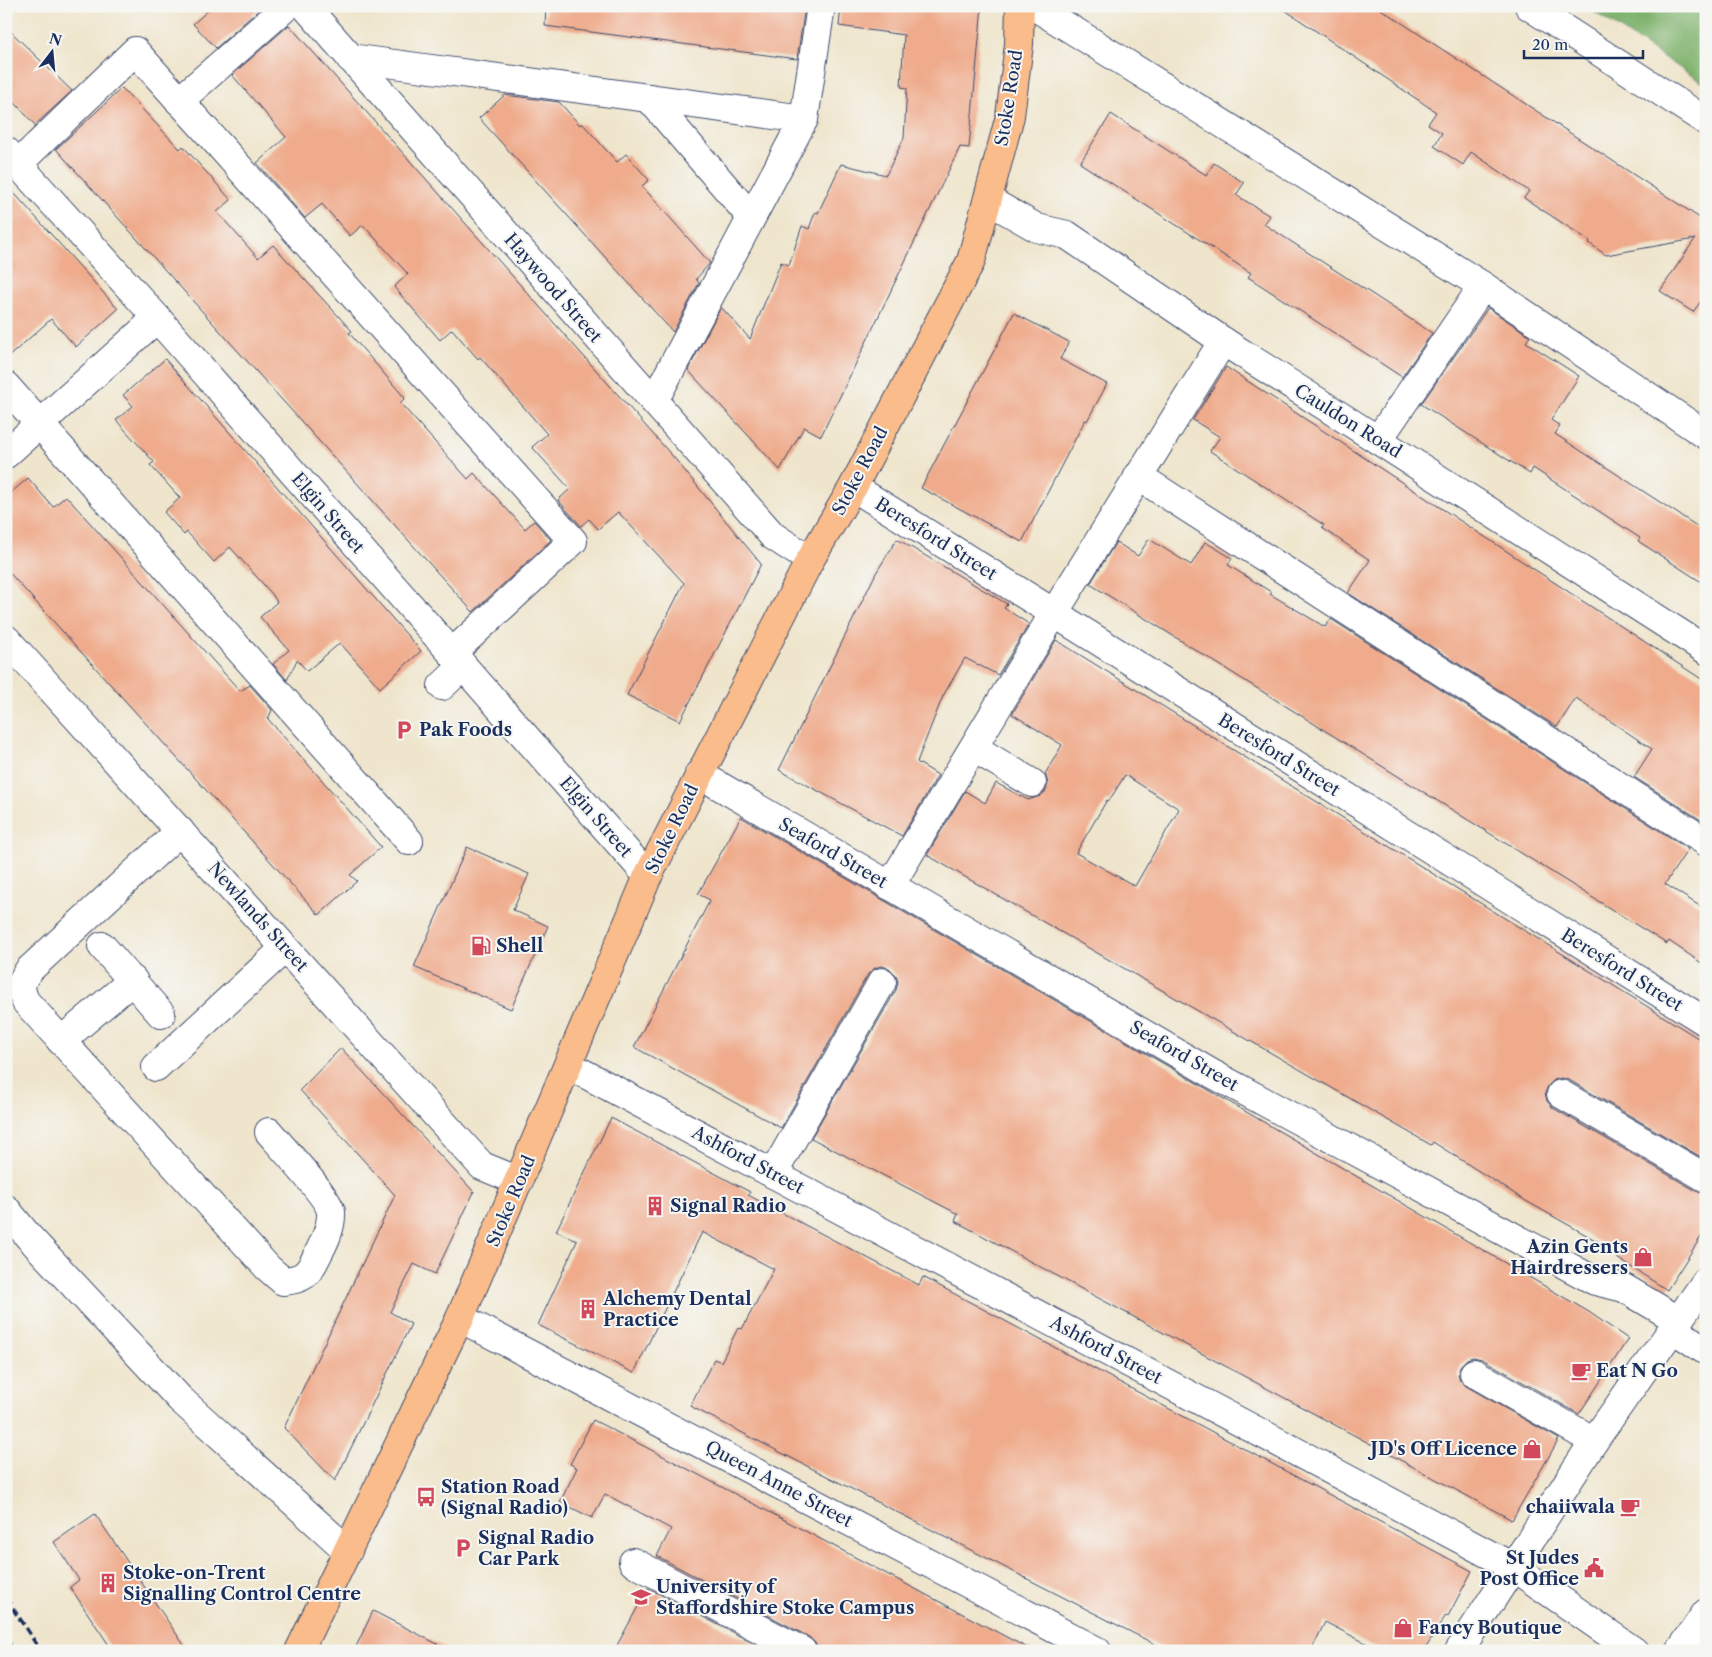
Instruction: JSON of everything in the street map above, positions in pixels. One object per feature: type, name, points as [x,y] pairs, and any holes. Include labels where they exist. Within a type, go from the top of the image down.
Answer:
[{"type":"main road","name":"Stoke Road","points":[[299,1651],[460,1318],[648,876],[810,560],[853,487],[971,261],[1010,116],[1019,44],[1020,6]]},
{"type":"street","points":[[179,101],[287,6]]},
{"type":"street","name":"Haywood Street","points":[[304,6],[773,536],[810,560]]},
{"type":"street","points":[[654,401],[804,119],[820,6]]},
{"type":"street","points":[[1034,6],[1483,286],[1706,435]]},
{"type":"street","points":[[1529,6],[1706,121]]},
{"type":"street","points":[[12,158],[135,51],[573,542],[457,659],[442,686]]},
{"type":"street","points":[[350,58],[804,119]]},
{"type":"street","points":[[649,98],[751,217]]},
{"type":"street","name":"Elgin Street","points":[[12,158],[157,318],[648,876]]},
{"type":"street","name":"Cauldon Road","points":[[988,200],[1037,228],[1067,235],[1223,342],[1706,650]]},
{"type":"street","points":[[1378,440],[1483,286]]},
{"type":"street","points":[[6,454],[157,318]]},
{"type":"street","points":[[890,886],[1054,613],[1223,342]]},
{"type":"street","points":[[6,386],[41,423],[409,841]]},
{"type":"street","points":[[1138,476],[1706,842]]},
{"type":"street","name":"Beresford Street","points":[[853,487],[1706,1022]]},
{"type":"street","name":"Newlands Street","points":[[6,639],[482,1166],[519,1181]]},
{"type":"street","points":[[974,748],[1032,783]]},
{"type":"street","name":"Seaford Street","points":[[699,774],[1211,1073],[1595,1281],[1624,1288],[1675,1324],[1706,1351]]},
{"type":"street","points":[[180,831],[29,970],[22,980],[20,992],[26,1002],[268,1268],[283,1281],[298,1280],[309,1272],[322,1247],[330,1228],[331,1210],[321,1194],[269,1132]]},
{"type":"street","points":[[102,946],[161,1014]]},
{"type":"street","points":[[156,1067],[285,948]]},
{"type":"street","points":[[61,1040],[133,980]]},
{"type":"street","points":[[774,1174],[882,982]]},
{"type":"street","name":"Ashford Street","points":[[568,1065],[1513,1567],[1634,1651]]},
{"type":"street","points":[[1561,1094],[1706,1178]]},
{"type":"street","points":[[6,1209],[28,1236],[180,1399],[348,1551]]},
{"type":"street","points":[[1458,1651],[1594,1441],[1706,1281]]},
{"type":"street","name":"Queen Anne Street","points":[[460,1318],[1097,1651]]},
{"type":"street","points":[[1474,1373],[1594,1441]]},
{"type":"street","points":[[633,1562],[802,1651]]},
{"type":"street","points":[[1680,1651],[1706,1613]]},
{"type":"green space","points":[[1585,6],[1706,6],[1706,85]]},
{"type":"building","points":[[213,6],[263,6],[216,48],[193,24]]},
{"type":"building","points":[[546,6],[805,6],[797,59],[545,26]]},
{"type":"building","points":[[841,6],[982,6],[969,148],[960,147],[821,436],[804,427],[780,470],[688,370],[721,307],[750,339],[781,262],[789,265],[802,226],[809,229],[815,212],[818,213],[841,164],[886,175],[904,138],[907,88],[901,87],[904,35],[839,26]]},
{"type":"building","points":[[1279,6],[1376,6],[1706,222],[1706,294],[1693,312],[1660,291],[1695,239],[1606,255],[1589,243],[1590,241],[1524,198],[1529,191],[1471,152],[1463,165],[1434,146],[1442,133],[1428,124],[1436,112]]},
{"type":"building","points":[[289,25],[676,460],[761,564],[680,721],[627,695],[684,583],[618,512],[598,529],[589,519],[581,526],[558,500],[570,489],[532,447],[547,434],[480,357],[478,359],[452,329],[440,340],[394,287],[408,274],[363,225],[350,236],[322,204],[305,218],[257,163],[286,137],[232,75]]},
{"type":"building","points":[[6,27],[72,91],[35,125],[6,93]]},
{"type":"building","points":[[122,88],[180,149],[183,146],[231,200],[217,212],[258,258],[273,245],[352,331],[349,333],[405,398],[400,403],[468,479],[474,473],[525,529],[534,521],[551,540],[473,612],[56,149]]},
{"type":"building","points":[[505,95],[559,102],[580,125],[582,123],[617,162],[626,154],[649,180],[642,186],[710,263],[696,279],[699,283],[673,332],[479,118]]},
{"type":"building","points":[[1111,114],[1206,175],[1214,163],[1244,183],[1236,195],[1270,216],[1264,224],[1432,333],[1402,377],[1248,277],[1251,273],[1080,163]]},
{"type":"building","points":[[6,184],[118,309],[76,347],[51,319],[6,359]]},
{"type":"building","points":[[1488,308],[1530,336],[1526,342],[1579,376],[1551,420],[1560,426],[1555,434],[1706,532],[1706,585],[1638,541],[1640,538],[1533,468],[1530,474],[1421,404]]},
{"type":"building","points":[[1014,313],[1069,342],[1060,359],[1107,384],[1087,421],[1085,420],[1022,542],[921,488]]},
{"type":"building","points":[[165,359],[421,651],[380,688],[340,643],[307,671],[297,660],[287,680],[273,664],[289,650],[260,617],[277,602],[272,594],[230,547],[214,562],[187,532],[184,535],[164,512],[180,498],[150,465],[154,462],[116,420],[133,406],[123,395]]},
{"type":"building","points":[[1226,367],[1706,682],[1706,819],[1704,822],[1634,777],[1652,749],[1576,698],[1557,727],[1348,593],[1370,560],[1322,528],[1324,525],[1210,451],[1220,437],[1193,420]]},
{"type":"building","points":[[28,478],[53,507],[66,496],[240,691],[250,685],[272,710],[268,719],[381,847],[350,875],[357,881],[319,915],[6,569],[6,497]]},
{"type":"building","points":[[897,539],[1007,604],[1004,608],[1029,624],[998,675],[965,658],[943,696],[917,762],[938,775],[902,836],[779,770],[876,573]]},
{"type":"building","points":[[1149,539],[1191,565],[1205,542],[1232,558],[1228,565],[1271,592],[1270,594],[1325,627],[1331,619],[1688,849],[1665,884],[1706,910],[1706,966],[1669,941],[1667,944],[1090,584],[1116,542],[1138,556]]},
{"type":"building","points":[[1056,640],[1706,1043],[1706,1160],[1569,1080],[1562,1078],[1554,1080],[1548,1086],[1545,1093],[1547,1101],[1553,1108],[1698,1192],[1706,1194],[1706,1229],[1667,1290],[1617,1258],[1620,1254],[1526,1201],[1433,1142],[1431,1145],[927,855],[965,791],[985,803],[996,783],[1028,800],[1040,796],[1046,791],[1048,783],[1045,774],[1062,745],[1012,714]],"holes":[[[1125,775],[1179,809],[1135,886],[1076,853],[1107,800],[1109,801]]]},
{"type":"building","points":[[741,817],[1589,1312],[1628,1339],[1579,1414],[1482,1359],[1473,1357],[1467,1359],[1461,1365],[1458,1374],[1460,1380],[1466,1386],[1559,1439],[1512,1520],[955,1221],[958,1214],[811,1138],[896,990],[898,982],[896,975],[889,968],[881,966],[868,974],[781,1128],[634,1047],[710,900],[698,894]]},
{"type":"building","name":"Shell","points":[[467,847],[529,874],[513,910],[548,926],[511,1009],[414,967]]},
{"type":"building","points":[[341,1048],[474,1192],[435,1274],[414,1264],[390,1312],[411,1324],[335,1481],[284,1428],[395,1195],[300,1090]]},
{"type":"building","points":[[611,1118],[750,1192],[748,1195],[919,1285],[923,1277],[1472,1571],[1448,1616],[1446,1615],[1424,1651],[1381,1651],[1325,1622],[1311,1651],[1168,1651],[690,1406],[714,1359],[721,1362],[738,1328],[742,1329],[774,1269],[702,1232],[634,1373],[538,1325],[577,1241],[556,1231]]},
{"type":"building","points":[[593,1420],[1033,1651],[818,1651],[815,1643],[809,1637],[657,1556],[671,1529],[605,1494],[592,1518],[560,1502],[577,1468],[570,1464]]},
{"type":"building","name":"Stoke-on-Trent Signalling Control Centre","points":[[95,1514],[188,1651],[113,1651],[70,1587],[79,1580],[54,1542]]},
{"type":"building","points":[[648,1588],[768,1651],[614,1651]]},
{"type":"building","points":[[373,1611],[451,1651],[354,1651]]},
{"type":"railway","points":[[6,1598],[41,1651]]},
{"type":"railway","points":[[6,1639],[14,1651]]},
{"type":"place","name":"Pak Foods","points":[[404,730]]},
{"type":"place","name":"Shell","points":[[481,946]]},
{"type":"place","name":"Signal Radio","points":[[655,1206]]},
{"type":"place","name":"Azin Gents Hairdressers","points":[[1643,1257]]},
{"type":"place","name":"Alchemy Dental Practice","points":[[588,1309]]},
{"type":"place","name":"Eat N Go","points":[[1581,1371]]},
{"type":"place","name":"JD's Off Licence","points":[[1532,1449]]},
{"type":"place","name":"Station Road (Signal Radio)","points":[[426,1497]]},
{"type":"place","name":"chaiiwala","points":[[1630,1507]]},
{"type":"place","name":"Signal Radio Car Park","points":[[463,1548]]},
{"type":"place","name":"St Judes Post Office","points":[[1594,1568]]},
{"type":"place","name":"Stoke-on-Trent Signalling Control Centre","points":[[108,1583]]},
{"type":"place","name":"University of Staffordshire Stoke Campus","points":[[641,1597]]},
{"type":"place","name":"Fancy Boutique","points":[[1403,1628]]}]
